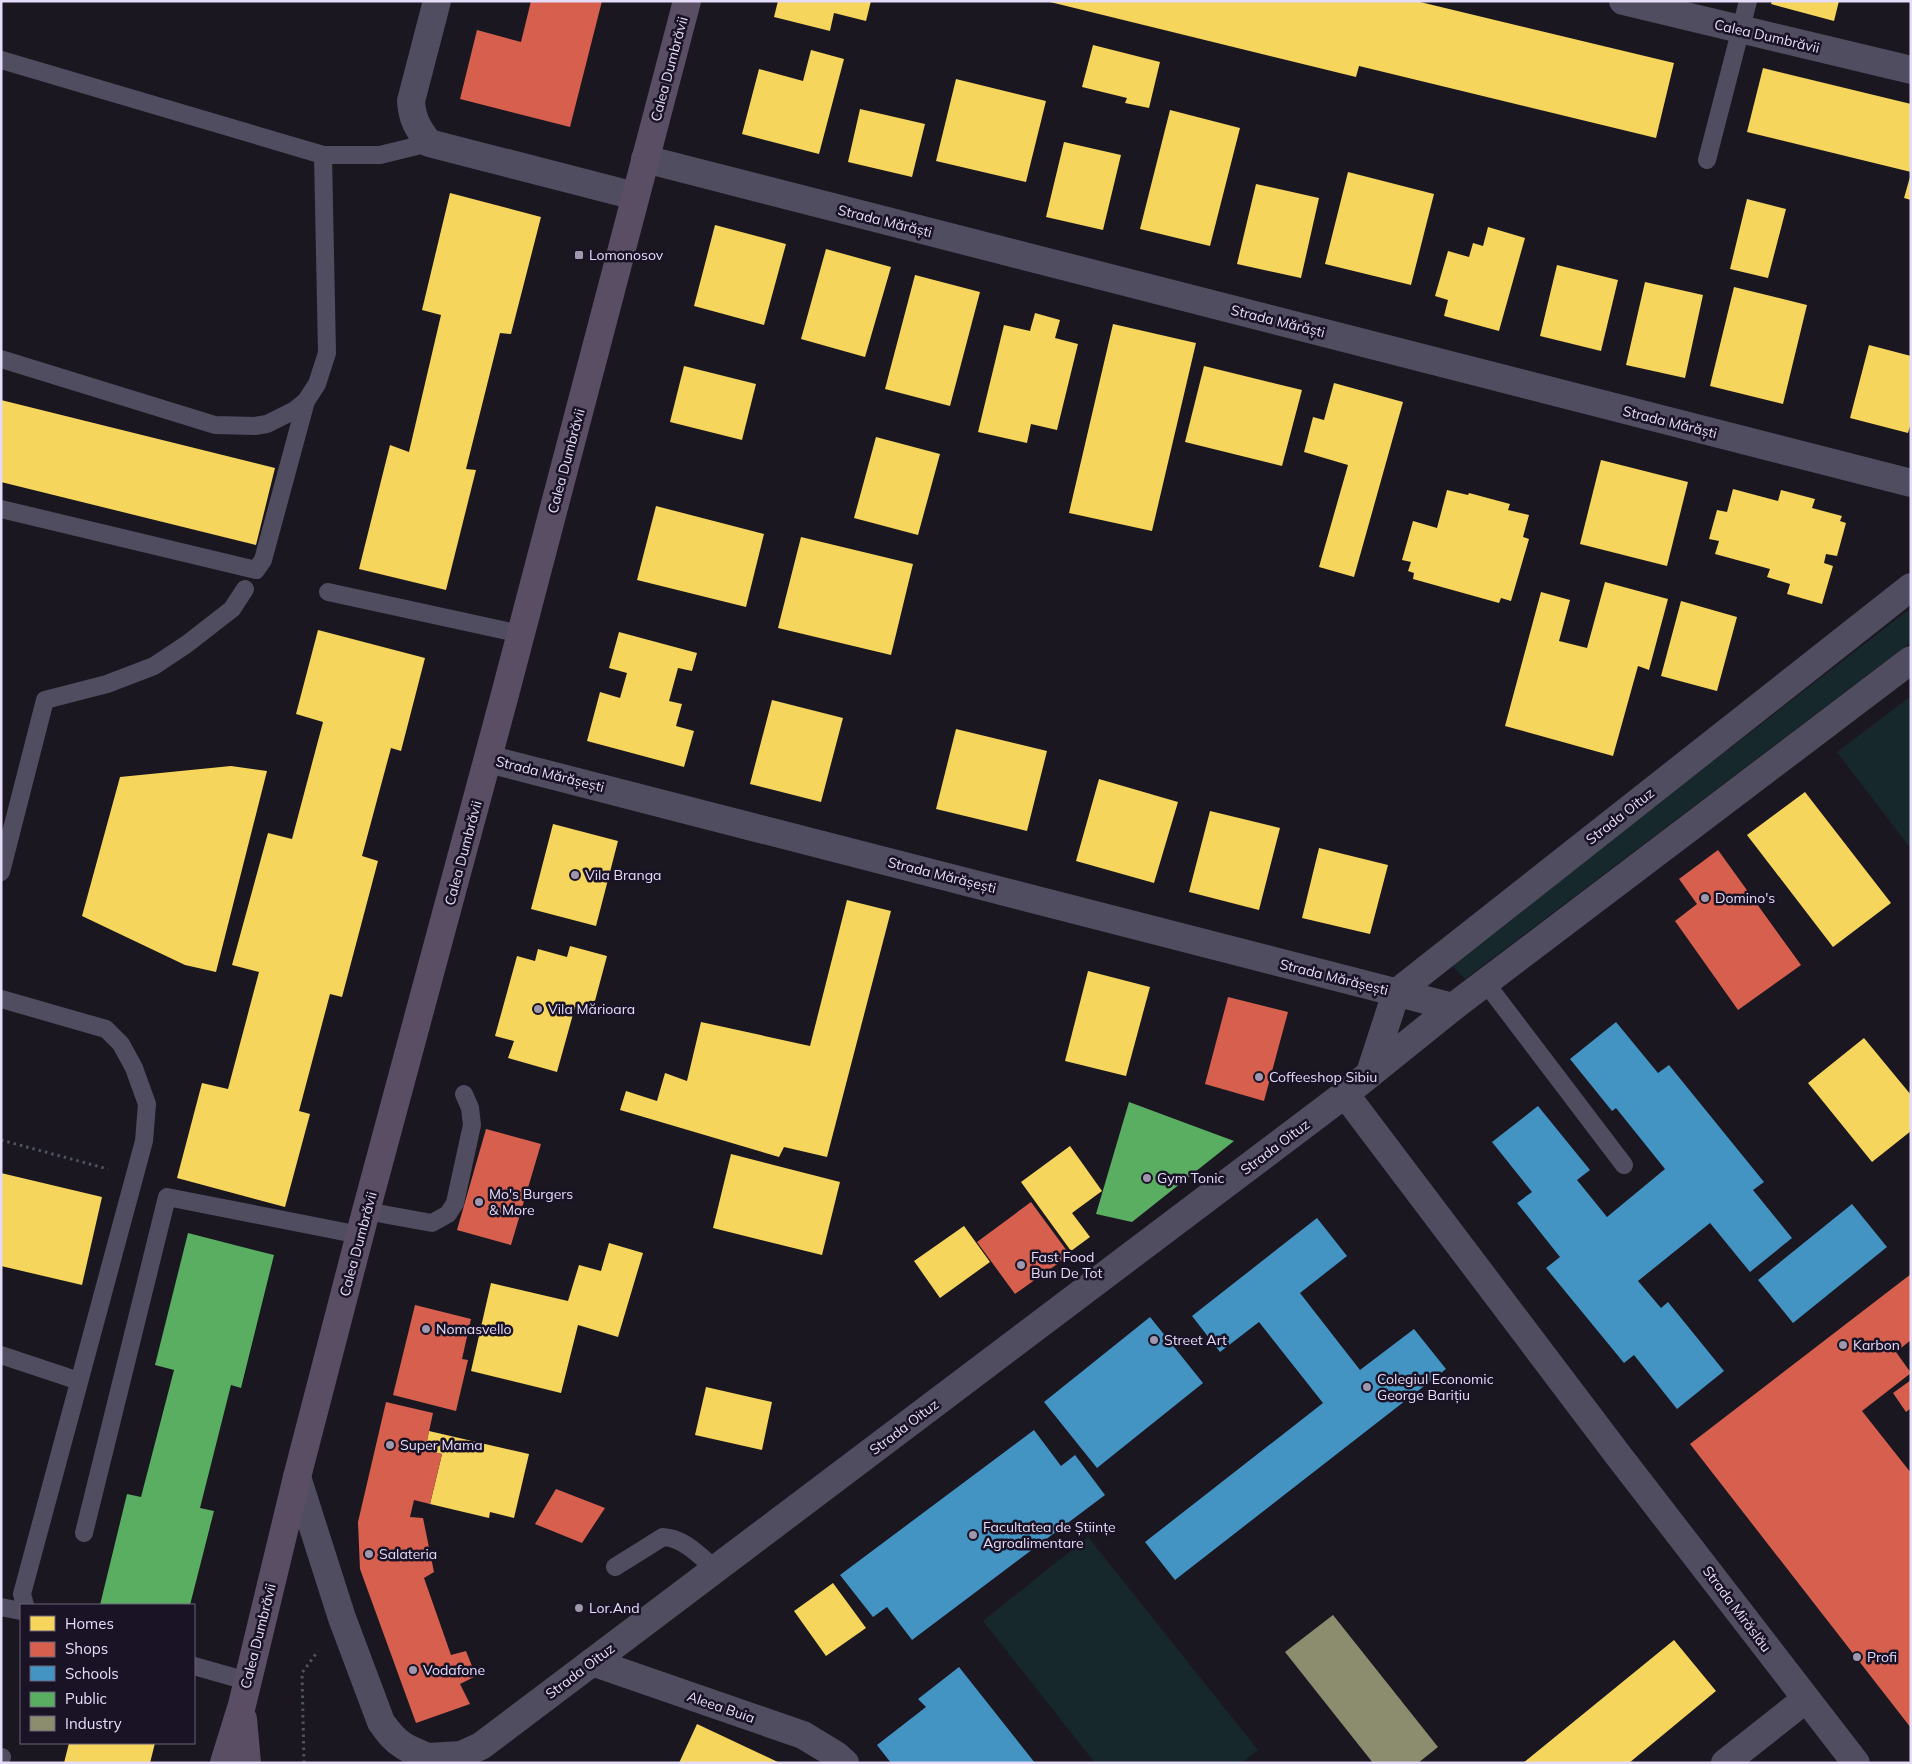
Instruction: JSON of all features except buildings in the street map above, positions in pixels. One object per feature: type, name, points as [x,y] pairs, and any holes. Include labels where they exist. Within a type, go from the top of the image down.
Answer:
[{"type":"main road","name":"Calea Dumbrăvii","points":[[224,1763],[244,1693],[297,1477],[363,1223],[488,759],[687,1]]},
{"type":"main road","name":"Calea Dumbrăvii","points":[[244,1693],[247,1763]]},
{"type":"street","points":[[437,1],[411,101],[412,116],[418,129],[430,143],[635,196]]},
{"type":"street","name":"Calea Dumbrăvii","points":[[1623,1],[1911,70]]},
{"type":"street","name":"Strada Mărăști","points":[[645,159],[1911,483]]},
{"type":"street","name":"Strada Oituz","points":[[1396,993],[1911,587]]},
{"type":"street","name":"Strada Oituz","points":[[429,1760],[479,1754],[592,1662],[1345,1094],[1453,1007],[1911,660]]},
{"type":"street","name":"Strada Mărășești","points":[[488,759],[1453,1007]]},
{"type":"street","points":[[1370,1073],[1396,993]]},
{"type":"street","name":"Strada Mirăslău","points":[[1345,1094],[1618,1455],[1856,1763]]},
{"type":"street","points":[[297,1477],[342,1618],[381,1722],[392,1737],[405,1747],[429,1760]]},
{"type":"street","name":"Aleea Buia","points":[[592,1662],[803,1735],[836,1755],[844,1763]]},
{"type":"street","points":[[1725,1763],[1806,1699]]},
{"type":"lane","points":[[1707,160],[1748,1]]},
{"type":"lane","points":[[1,60],[323,155],[380,155],[430,143]]},
{"type":"lane","points":[[1,359],[215,425],[255,426],[267,424],[295,410],[306,401],[318,384],[328,352],[323,155]]},
{"type":"lane","points":[[1,509],[256,570],[263,560],[306,401]]},
{"type":"lane","points":[[1,872],[45,700],[107,684],[154,666],[187,644],[232,609],[245,589]]},
{"type":"lane","points":[[328,592],[520,634]]},
{"type":"lane","points":[[1486,982],[1624,1166]]},
{"type":"lane","points":[[1,999],[106,1029],[121,1044],[134,1068],[147,1104],[144,1141],[22,1594],[25,1604]]},
{"type":"lane","points":[[84,1533],[167,1197],[363,1223],[432,1223],[448,1214],[455,1203],[472,1125],[470,1108],[464,1094]]},
{"type":"lane","points":[[1,1355],[79,1381]]},
{"type":"lane","points":[[615,1567],[664,1537],[672,1537],[688,1546],[715,1569]]},
{"type":"lane","points":[[1,1607],[20,1610]]},
{"type":"lane","points":[[195,1667],[244,1693]]},
{"type":"path","points":[[1,1140],[135,1176]]},
{"type":"path","points":[[304,1763],[302,1673],[342,1618]]},
{"type":"shaded area","points":[[1911,608],[1911,642],[1465,979],[1451,964]]},
{"type":"shaded area","points":[[1911,696],[1911,849],[1837,752]]},
{"type":"shaded area","points":[[1088,1537],[1258,1750],[1241,1763],[1095,1763],[983,1621]]},
{"type":"place","name":"Lomonosov","points":[[579,255]]},
{"type":"place","name":"Vila Branga","points":[[575,875]]},
{"type":"place","name":"Domino's","points":[[1705,898]]},
{"type":"place","name":"Vila Mărioara","points":[[538,1009]]},
{"type":"place","name":"Coffeeshop Sibiu","points":[[1259,1077]]},
{"type":"place","name":"Gym Tonic","points":[[1147,1178]]},
{"type":"place","name":"Mo's Burgers & More","points":[[479,1202]]},
{"type":"place","name":"Fast Food Bun De Tot","points":[[1021,1265]]},
{"type":"place","name":"Nomasvello","points":[[426,1329]]},
{"type":"place","name":"Street Art","points":[[1154,1340]]},
{"type":"place","name":"Karbon","points":[[1843,1345]]},
{"type":"place","name":"Colegiul Economic George Barițiu","points":[[1367,1387]]},
{"type":"place","name":"Super Mama","points":[[390,1445]]},
{"type":"place","name":"Facultatea de Științe Agroalimentare","points":[[973,1535]]},
{"type":"place","name":"Salateria","points":[[369,1554]]},
{"type":"place","name":"Lor.And","points":[[579,1608]]},
{"type":"place","name":"Profi","points":[[1857,1657]]},
{"type":"place","name":"Vodafone","points":[[413,1670]]}]
